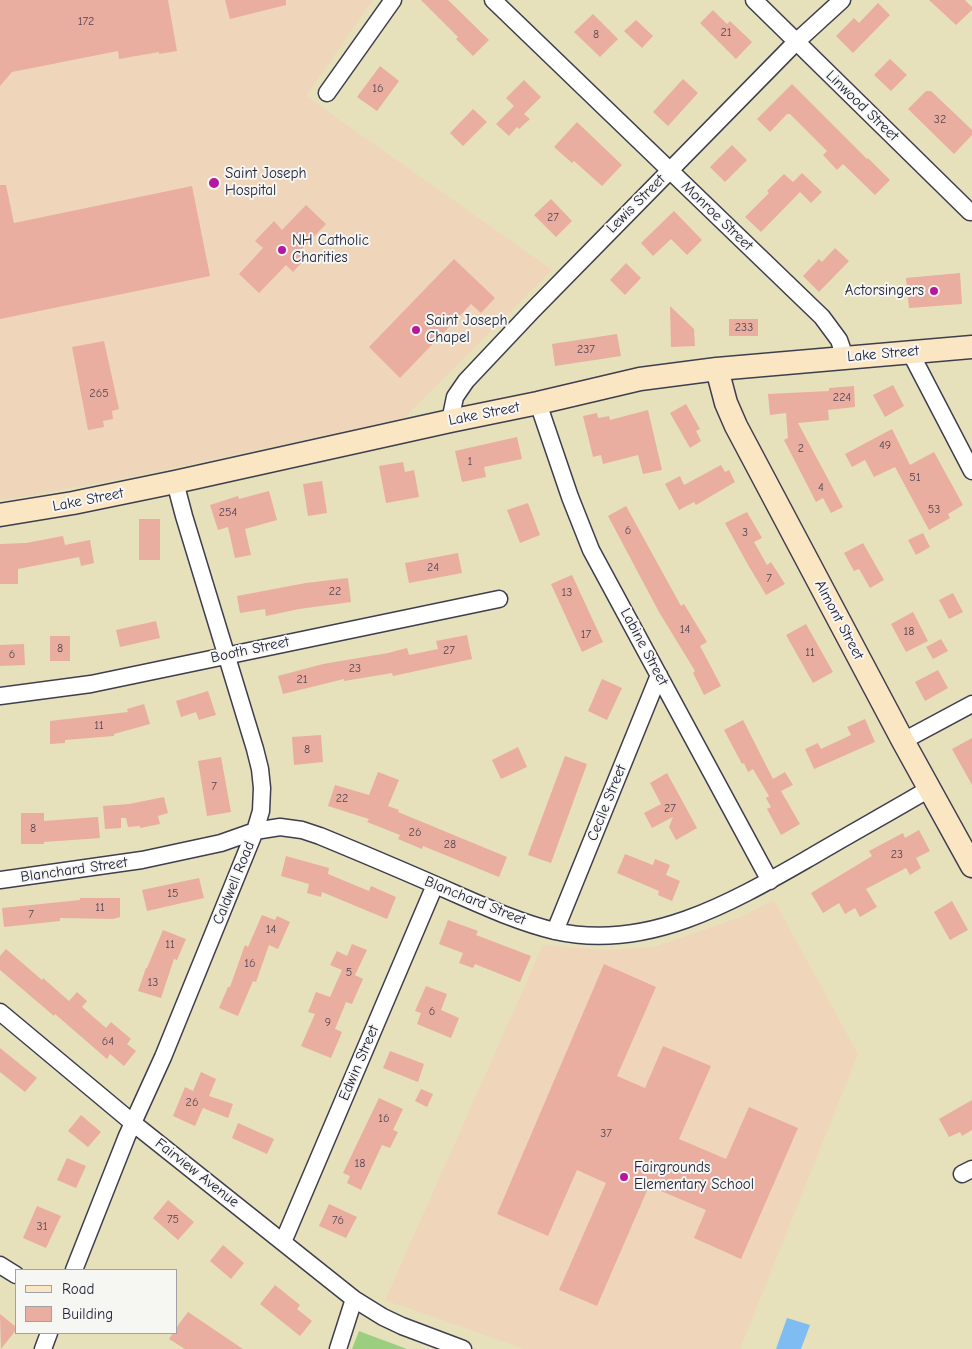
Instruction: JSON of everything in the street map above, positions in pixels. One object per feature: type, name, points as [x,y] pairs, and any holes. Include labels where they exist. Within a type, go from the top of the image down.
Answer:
[{"type":"street","points":[[328,93],[393,0]]},
{"type":"street","name":"Monroe Street","points":[[493,0],[822,318],[839,340],[845,357]]},
{"type":"street","name":"Linwood Street","points":[[754,0],[970,212]]},
{"type":"street","name":"Lewis Street","points":[[450,421],[455,397],[466,381],[532,311],[796,42],[842,0]]},
{"type":"street","name":"Lake Street","points":[[0,515],[73,503],[175,482],[640,379],[716,369],[972,347]]},
{"type":"street","points":[[910,352],[972,471]]},
{"type":"street","name":"Almont Street","points":[[716,369],[726,403],[736,426],[903,741],[972,866]]},
{"type":"street","name":"Labine Street","points":[[538,403],[570,497],[591,550],[770,881]]},
{"type":"street","name":"Caldwell Road","points":[[74,1269],[133,1123],[163,1057],[255,831],[261,811],[262,788],[260,769],[175,482]]},
{"type":"street","name":"Booth Street","points":[[0,696],[91,684],[499,599]]},
{"type":"street","name":"Cecile Street","points":[[554,931],[658,674]]},
{"type":"street","points":[[903,741],[972,704]]},
{"type":"street","name":"Blanchard Street","points":[[0,880],[142,860],[221,843],[255,831],[280,827],[302,830],[328,839],[494,910],[554,931],[595,936],[617,935],[663,928],[706,913],[770,881],[929,789]]},
{"type":"street","name":"Edwin Street","points":[[284,1242],[435,885]]},
{"type":"street","name":"Fairview Avenue","points":[[0,1012],[133,1123],[354,1299],[402,1326],[463,1349]]},
{"type":"street","points":[[0,1264],[15,1274]]},
{"type":"street","points":[[338,1349],[354,1299]]},
{"type":"street","points":[[43,1349],[49,1334]]},
{"type":"shaded area","name":"Saint Joseph Hospital","points":[[0,0],[373,0],[306,96],[552,270],[403,419],[141,475],[0,500]]},
{"type":"shaded area","name":"Fairgrounds Elementary School","points":[[774,900],[858,1054],[740,1349],[524,1349],[385,1300],[543,945],[606,950],[654,947],[741,917]]},
{"type":"green space","points":[[359,1331],[364,1333],[407,1349],[352,1349]]},
{"type":"water","points":[[787,1318],[810,1325],[801,1349],[776,1349]]},
{"type":"building","points":[[0,0],[168,0],[177,51],[119,59],[118,51],[12,72],[0,86]]},
{"type":"building","points":[[225,0],[286,0],[286,5],[230,19]]},
{"type":"building","points":[[421,0],[448,0],[489,40],[473,56],[456,39],[458,37]]},
{"type":"building","points":[[929,0],[965,0],[972,7],[972,10],[956,25]]},
{"type":"building","points":[[878,3],[890,15],[853,53],[836,36],[854,18],[859,23]]},
{"type":"building","points":[[713,10],[727,24],[730,21],[752,42],[736,59],[700,23]]},
{"type":"building","points":[[593,14],[618,39],[600,57],[574,32]]},
{"type":"building","points":[[636,20],[653,36],[642,48],[624,31]]},
{"type":"building","points":[[890,59],[907,75],[891,91],[874,75]]},
{"type":"building","points":[[380,66],[399,81],[377,111],[357,97]]},
{"type":"building","points":[[683,79],[698,93],[668,126],[653,112]]},
{"type":"building","points":[[524,80],[541,97],[524,114],[530,119],[519,129],[517,127],[509,136],[496,124],[514,106],[506,98]]},
{"type":"building","points":[[792,84],[890,180],[875,195],[843,164],[837,170],[823,155],[827,151],[790,114],[787,114],[770,132],[757,119]]},
{"type":"building","points":[[926,91],[931,91],[972,130],[972,135],[954,154],[908,109]]},
{"type":"building","points":[[473,109],[487,122],[463,146],[450,133]]},
{"type":"building","points":[[577,122],[622,165],[602,186],[574,161],[572,163],[554,147]]},
{"type":"building","points":[[732,145],[747,160],[725,182],[710,167]]},
{"type":"building","points":[[802,173],[822,192],[811,203],[800,192],[761,232],[745,217],[769,193],[767,191],[784,174],[793,182]]},
{"type":"building","points":[[0,185],[6,185],[14,223],[192,186],[210,276],[0,319]]},
{"type":"building","points":[[551,199],[572,221],[556,237],[534,215]]},
{"type":"building","points":[[306,205],[326,224],[299,252],[306,258],[293,272],[286,265],[259,293],[239,274],[263,248],[255,241],[274,221],[282,230]]},
{"type":"building","points":[[674,211],[702,240],[687,255],[671,239],[653,256],[641,243]]},
{"type":"building","points":[[835,248],[849,261],[819,292],[803,276],[819,259],[822,262]]},
{"type":"building","name":"Saint Joseph Chapel","points":[[454,259],[495,298],[481,313],[471,304],[400,378],[369,347]]},
{"type":"building","points":[[626,263],[641,278],[625,295],[610,280]]},
{"type":"building","name":"Actorsingers","points":[[960,273],[962,304],[909,308],[906,278]]},
{"type":"building","points":[[670,306],[694,329],[695,346],[671,347]]},
{"type":"building","points":[[729,319],[758,319],[758,336],[729,336]]},
{"type":"building","points":[[617,334],[621,356],[555,366],[552,344]]},
{"type":"building","points":[[104,341],[119,409],[112,411],[113,419],[103,421],[104,427],[88,430],[72,347]]},
{"type":"building","points":[[893,385],[904,406],[885,417],[873,395]]},
{"type":"building","points":[[854,386],[855,407],[828,410],[829,420],[798,423],[843,507],[831,513],[823,498],[816,502],[784,440],[788,438],[786,413],[770,415],[768,394],[829,391],[829,388]]},
{"type":"building","points":[[686,404],[700,429],[696,431],[701,441],[690,448],[670,413]]},
{"type":"building","points":[[648,410],[662,470],[643,474],[638,455],[603,464],[601,455],[593,457],[583,416],[597,413],[598,418],[609,416],[610,420]]},
{"type":"building","points":[[892,429],[910,465],[934,452],[963,505],[948,514],[950,518],[929,530],[895,467],[874,477],[865,460],[852,467],[845,454]]},
{"type":"building","points":[[517,437],[522,459],[484,467],[486,477],[462,482],[455,451]]},
{"type":"building","points":[[403,462],[405,472],[414,470],[419,497],[386,503],[379,466]]},
{"type":"building","points":[[721,465],[725,472],[729,470],[735,482],[696,505],[694,502],[679,510],[665,484],[680,476],[684,485]]},
{"type":"building","points":[[322,481],[327,513],[308,516],[303,484]]},
{"type":"building","points":[[269,491],[277,520],[245,529],[251,555],[235,558],[228,527],[218,530],[210,505],[238,496],[239,499]]},
{"type":"building","points":[[528,503],[540,535],[520,543],[507,510]]},
{"type":"building","points":[[626,506],[681,606],[684,604],[707,642],[700,646],[721,686],[704,695],[693,673],[695,671],[659,612],[608,516]]},
{"type":"building","points":[[747,512],[762,538],[754,542],[767,565],[771,562],[785,584],[766,595],[725,523]]},
{"type":"building","points":[[139,519],[160,519],[160,560],[139,560]]},
{"type":"building","points":[[923,533],[930,547],[916,555],[908,540]]},
{"type":"building","points":[[63,536],[65,545],[90,540],[94,563],[81,566],[79,557],[18,569],[18,584],[0,584],[0,544],[26,543]]},
{"type":"building","points":[[863,543],[884,580],[870,588],[859,569],[854,571],[844,553]]},
{"type":"building","points":[[458,553],[462,573],[409,583],[405,563]]},
{"type":"building","points":[[572,575],[603,642],[582,652],[551,584]]},
{"type":"building","points":[[348,578],[351,602],[299,609],[266,616],[265,609],[240,613],[237,596],[306,583]]},
{"type":"building","points":[[953,593],[963,612],[949,619],[939,600]]},
{"type":"building","points":[[913,612],[928,641],[906,652],[891,624]]},
{"type":"building","points":[[156,621],[160,638],[120,647],[116,630]]},
{"type":"building","points":[[806,624],[833,672],[813,683],[786,635]]},
{"type":"building","points":[[467,635],[472,659],[393,676],[392,673],[344,681],[344,679],[283,694],[278,676],[323,664],[407,648],[409,655],[438,649],[436,641]]},
{"type":"building","points":[[50,636],[70,636],[70,661],[50,661]]},
{"type":"building","points":[[941,639],[948,651],[933,659],[926,647]]},
{"type":"building","points":[[24,644],[25,665],[0,666],[0,645]]},
{"type":"building","points":[[938,670],[948,688],[925,701],[915,682]]},
{"type":"building","points":[[602,679],[622,688],[607,720],[588,711]]},
{"type":"building","points":[[208,691],[216,715],[199,720],[196,712],[181,717],[176,701]]},
{"type":"building","points":[[144,704],[150,724],[114,734],[114,736],[65,740],[65,743],[50,744],[50,721],[128,712],[127,709]]},
{"type":"building","points":[[865,719],[875,742],[814,769],[805,749],[818,743],[821,749],[851,735],[847,727]]},
{"type":"building","points":[[743,720],[773,779],[785,772],[793,785],[781,791],[800,824],[781,835],[767,809],[771,807],[766,798],[769,796],[753,769],[748,772],[744,763],[742,764],[724,730]]},
{"type":"building","points":[[321,735],[323,762],[294,765],[292,737]]},
{"type":"building","points":[[972,738],[972,785],[952,749]]},
{"type":"building","points":[[518,747],[527,767],[501,779],[492,760]]},
{"type":"building","points":[[565,756],[587,764],[551,863],[528,855]]},
{"type":"building","points":[[221,757],[231,812],[207,816],[198,761]]},
{"type":"building","points":[[378,772],[399,780],[388,806],[399,810],[398,812],[507,857],[499,877],[423,846],[422,849],[398,839],[400,835],[367,822],[369,819],[328,806],[335,785],[369,795]]},
{"type":"building","points":[[667,773],[697,828],[676,840],[669,827],[673,817],[652,828],[644,813],[661,804],[650,783]]},
{"type":"building","points":[[164,797],[168,813],[158,816],[160,824],[140,828],[140,826],[128,827],[126,818],[121,818],[121,828],[105,829],[103,806],[129,804]]},
{"type":"building","points":[[21,813],[44,813],[44,821],[98,817],[100,838],[44,842],[44,844],[21,844]]},
{"type":"building","points":[[919,830],[930,851],[916,858],[921,868],[910,875],[906,868],[866,889],[877,907],[860,917],[855,908],[845,914],[839,903],[823,913],[811,893],[872,856],[869,851],[903,833],[905,838]]},
{"type":"building","points":[[625,854],[653,865],[655,859],[670,865],[666,875],[680,881],[672,901],[658,895],[659,891],[617,873]]},
{"type":"building","points":[[286,856],[329,868],[328,874],[369,891],[371,886],[396,897],[387,919],[322,892],[321,897],[307,893],[309,884],[281,876]]},
{"type":"building","points":[[199,878],[204,898],[147,911],[142,890]]},
{"type":"building","points":[[80,898],[120,898],[120,917],[113,919],[60,918],[60,921],[4,927],[2,908],[80,900]]},
{"type":"building","points":[[952,901],[968,930],[950,940],[934,912]]},
{"type":"building","points":[[262,915],[275,920],[277,916],[290,922],[278,949],[269,945],[256,982],[253,981],[238,1016],[219,1008],[228,987],[230,987],[245,945],[248,947]]},
{"type":"building","points":[[448,920],[478,931],[476,935],[531,956],[520,982],[475,964],[473,968],[459,963],[463,953],[439,944]]},
{"type":"building","points":[[163,930],[186,939],[177,960],[174,959],[161,998],[138,991]]},
{"type":"building","points":[[352,944],[367,950],[355,975],[363,979],[352,1004],[346,1002],[335,1029],[342,1032],[331,1058],[301,1046],[315,1014],[308,1012],[316,992],[330,997],[342,970],[330,965],[337,951],[347,956]]},
{"type":"building","points":[[6,949],[69,1001],[77,992],[87,1001],[82,1007],[106,1028],[111,1022],[131,1039],[127,1044],[136,1051],[124,1066],[110,1054],[107,1059],[0,970],[0,956]]},
{"type":"building","points":[[604,964],[656,987],[617,1076],[645,1088],[663,1046],[711,1066],[679,1139],[726,1159],[749,1107],[798,1128],[741,1259],[694,1238],[706,1210],[649,1186],[597,1306],[559,1290],[606,1183],[577,1170],[548,1236],[497,1214]]},
{"type":"building","points":[[426,986],[447,994],[441,1010],[459,1018],[451,1038],[417,1024],[421,1013],[415,1011]]},
{"type":"building","points":[[0,1048],[37,1078],[25,1092],[0,1072]]},
{"type":"building","points":[[390,1051],[424,1064],[418,1082],[383,1068]]},
{"type":"building","points":[[201,1072],[216,1079],[209,1096],[233,1104],[228,1118],[203,1108],[195,1126],[173,1116],[185,1087],[193,1091]]},
{"type":"building","points":[[421,1089],[433,1094],[427,1107],[415,1101]]},
{"type":"building","points":[[379,1098],[403,1109],[393,1130],[398,1132],[390,1148],[382,1145],[361,1190],[347,1183],[350,1176],[343,1173]]},
{"type":"building","points":[[972,1100],[972,1130],[962,1136],[960,1132],[949,1137],[939,1119]]},
{"type":"building","points":[[81,1115],[101,1132],[88,1147],[68,1131]]},
{"type":"building","points":[[238,1123],[274,1139],[267,1154],[232,1138]]},
{"type":"building","points":[[67,1158],[86,1166],[76,1188],[57,1180]]},
{"type":"building","points":[[168,1200],[194,1222],[178,1240],[153,1218]]},
{"type":"building","points":[[329,1204],[357,1217],[346,1238],[319,1226]]},
{"type":"building","points":[[37,1206],[61,1216],[46,1248],[23,1238]]},
{"type":"building","points":[[223,1245],[244,1263],[231,1279],[210,1261]]},
{"type":"building","points":[[275,1285],[300,1305],[297,1309],[312,1321],[300,1336],[260,1304]]},
{"type":"building","points":[[188,1312],[243,1349],[185,1349],[169,1339],[172,1334],[178,1334],[178,1325]]},
{"type":"building","points":[[0,1314],[15,1326],[15,1331],[1,1349]]},
{"type":"place","name":"Saint Joseph Hospital","points":[[214,183]]},
{"type":"place","name":"NH Catholic Charities","points":[[282,250]]},
{"type":"place","name":"Actorsingers","points":[[934,291]]},
{"type":"place","name":"Saint Joseph Chapel","points":[[416,330]]},
{"type":"place","name":"Fairgrounds Elementary School","points":[[624,1177]]}]
